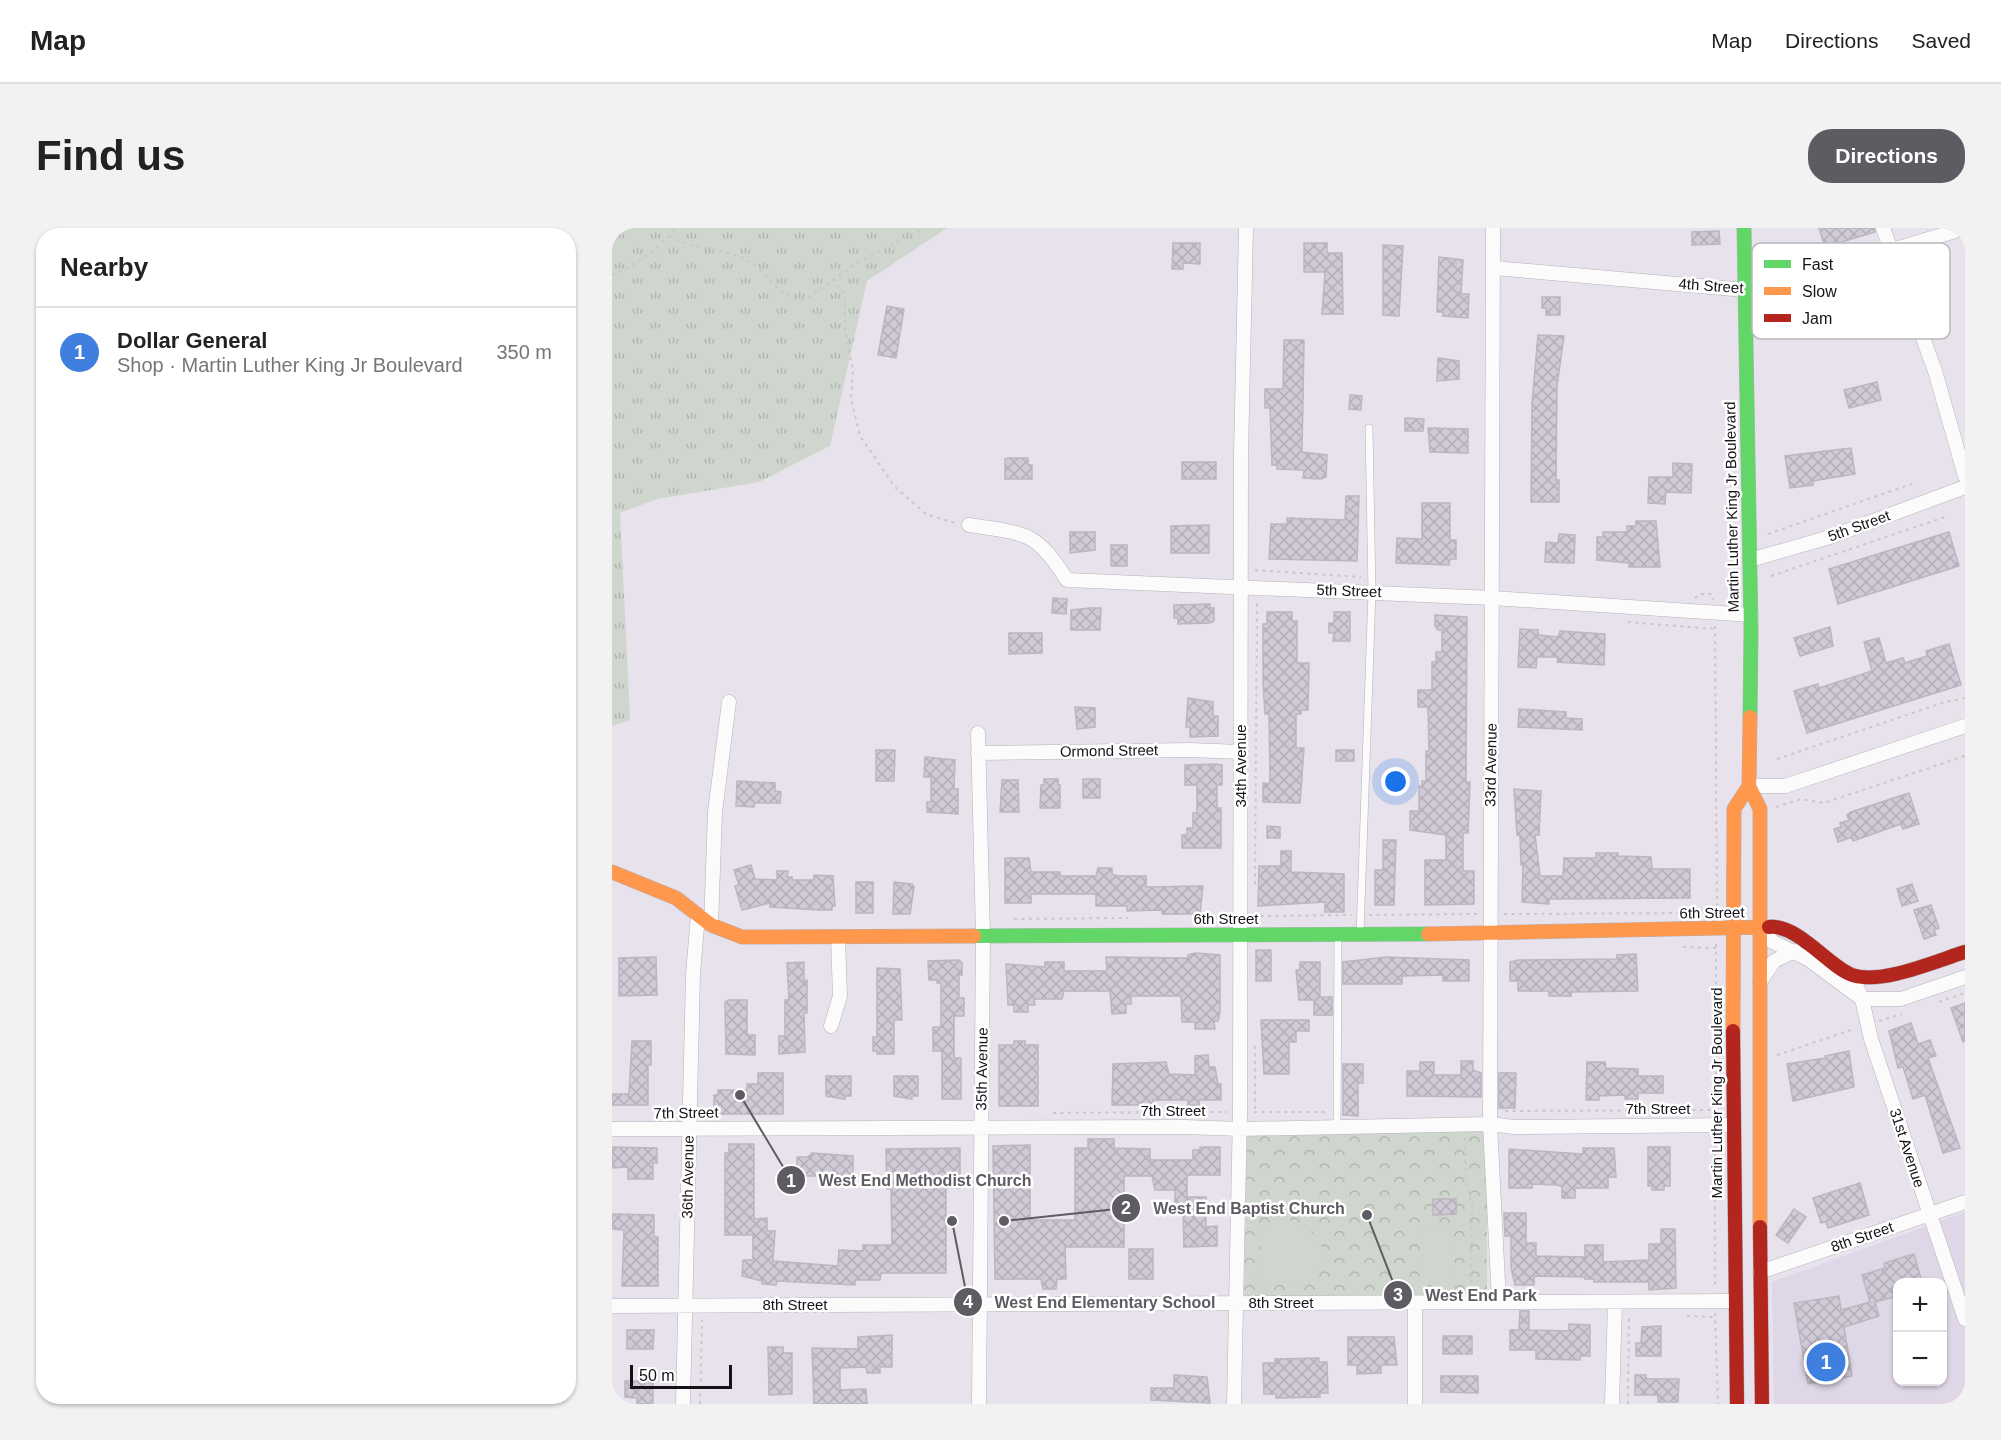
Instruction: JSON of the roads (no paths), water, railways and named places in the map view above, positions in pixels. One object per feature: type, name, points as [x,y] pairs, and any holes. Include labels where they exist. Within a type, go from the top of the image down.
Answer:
[{"type":"main road","name":"Martin Luther King Jr Boulevard","points":[[1744,228],[1751,615],[1749,786],[1760,809],[1762,1404]]},
{"type":"main road","name":"Martin Luther King Jr Boulevard","points":[[1737,1404],[1733,1125],[1734,809],[1749,786]]},
{"type":"main road","name":"6th Street","points":[[612,872],[676,898],[711,925],[742,937],[1240,936],[1760,929]]},
{"type":"main road","points":[[1760,929],[1772,926],[1799,937],[1852,975],[1889,976],[1965,952]]},
{"type":"street","name":"34th Avenue","points":[[1234,1404],[1231,1357],[1236,1303],[1240,1129],[1240,587],[1246,228]]},
{"type":"street","name":"33rd Avenue","points":[[1493,228],[1490,1118],[1499,1302]]},
{"type":"street","points":[[1883,228],[1889,243]]},
{"type":"street","name":"4th Street","points":[[1915,243],[1955,231]]},
{"type":"street","name":"4th Street","points":[[1494,268],[1752,289]]},
{"type":"street","points":[[1924,339],[1965,476]]},
{"type":"street","name":"5th Street","points":[[1750,560],[1830,537],[1965,487]]},
{"type":"street","name":"5th Street","points":[[969,525],[1016,532],[1037,541],[1048,551],[1067,580],[1493,597],[1751,615]]},
{"type":"street","points":[[711,925],[715,812],[729,702]]},
{"type":"street","points":[[1749,786],[1785,786],[1965,726]]},
{"type":"street","name":"35th Avenue","points":[[978,734],[983,936],[978,1305],[980,1404]]},
{"type":"street","name":"Ormond Street","points":[[978,753],[1190,750],[1241,752]]},
{"type":"street","name":"36th Avenue","points":[[683,1404],[693,975],[698,915]]},
{"type":"street","points":[[1760,929],[1773,942],[1795,951],[1862,999],[1901,999],[1965,977]]},
{"type":"street","points":[[831,1026],[840,996],[838,938]]},
{"type":"street","points":[[1760,981],[1774,961],[1795,951]]},
{"type":"street","name":"31st Avenue","points":[[1852,975],[1862,999],[1871,1039],[1965,1320]]},
{"type":"street","name":"7th Street","points":[[612,1129],[981,1127],[1240,1129],[1337,1127],[1490,1118],[1514,1127],[1733,1125]]},
{"type":"street","name":"8th Street","points":[[1760,1272],[1965,1202]]},
{"type":"street","name":"8th Street","points":[[612,1306],[1734,1301]]},
{"type":"street","points":[[1415,1302],[1415,1404]]},
{"type":"street","points":[[1612,1404],[1615,1302]]},
{"type":"lane","points":[[1360,934],[1372,592],[1369,428]]},
{"type":"lane","points":[[1337,1127],[1338,1019],[1335,964],[1338,934]]},
{"type":"place","name":"West End Methodist Church","points":[[740,1095]]},
{"type":"place","name":"West End Park","points":[[1367,1215]]},
{"type":"place","name":"West End Elementary School","points":[[952,1221]]},
{"type":"place","name":"West End Baptist Church","points":[[1004,1221]]},
{"type":"place","name":"Dollar General","points":[[1826,1362]]}]
